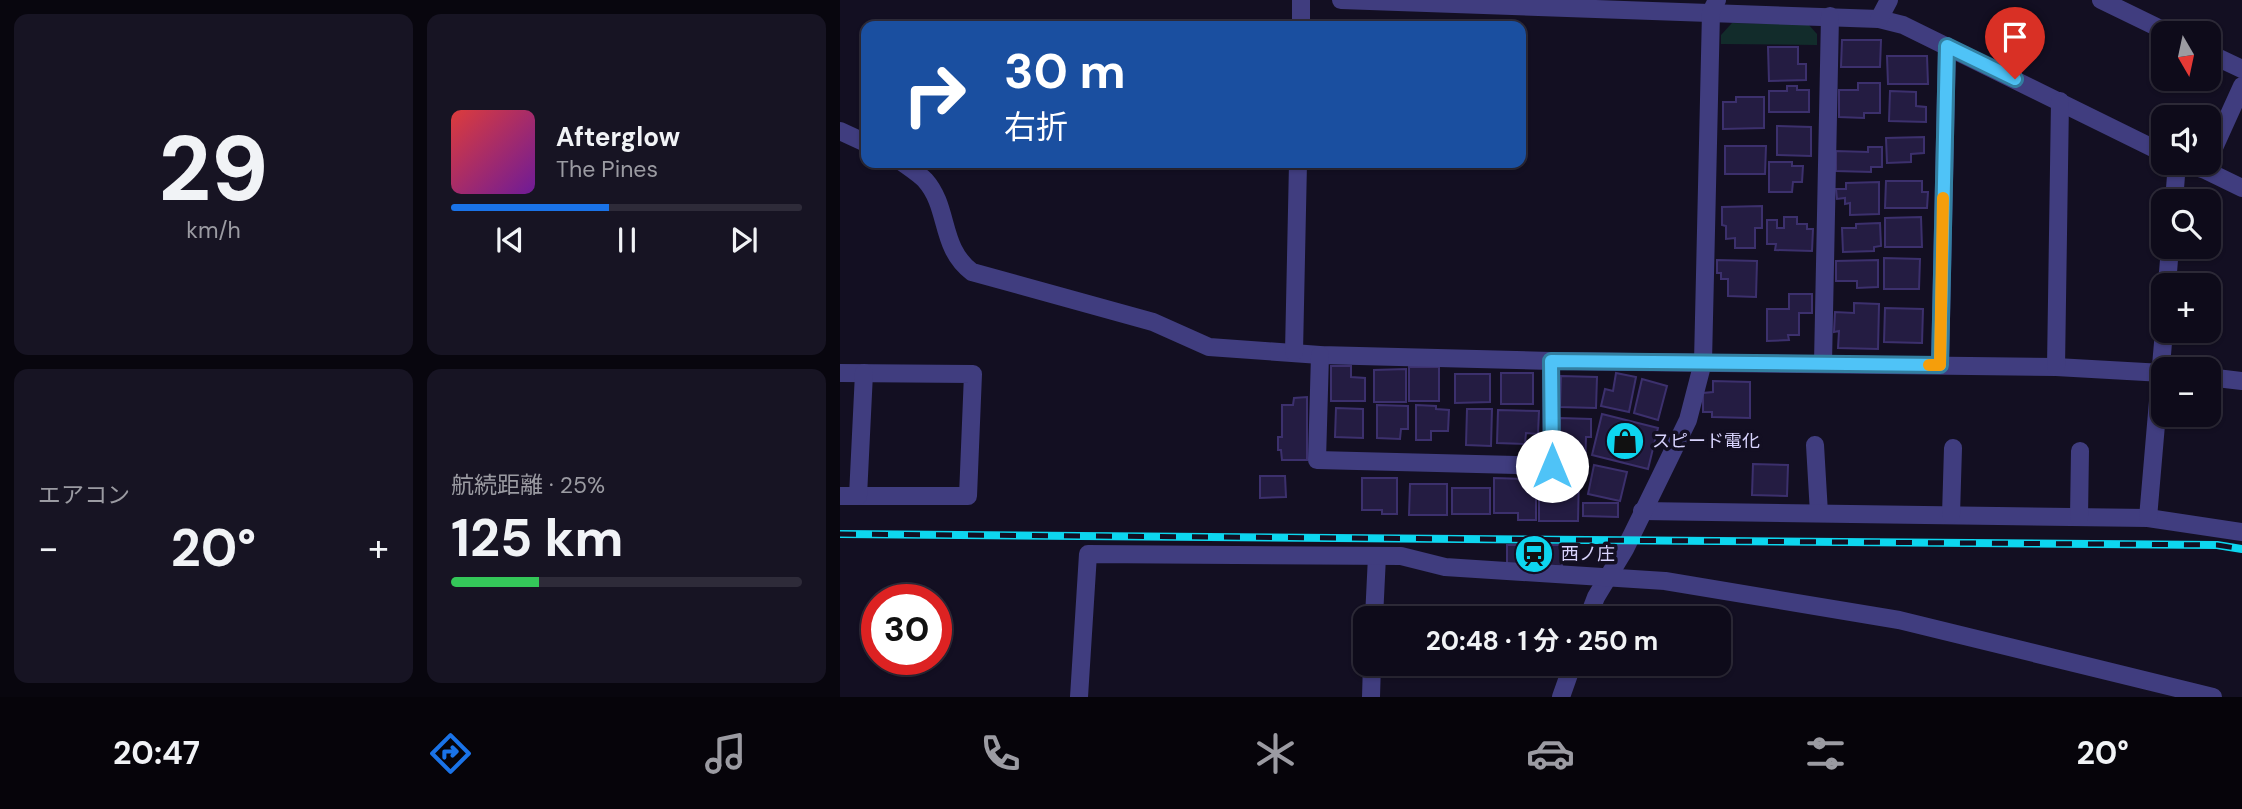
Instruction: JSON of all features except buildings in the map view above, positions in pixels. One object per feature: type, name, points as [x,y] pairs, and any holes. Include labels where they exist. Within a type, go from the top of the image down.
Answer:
[{"type":"street","points":[[1301,0],[1301,21]]},
{"type":"street","points":[[1341,0],[1714,6],[1879,19],[1903,25],[2151,147]]},
{"type":"street","points":[[1879,19],[1889,0]]},
{"type":"street","points":[[2101,0],[2151,24]]},
{"type":"street","points":[[1592,606],[1625,549],[1688,420],[1703,362],[1714,6]]},
{"type":"street","points":[[1824,363],[1830,16]]},
{"type":"street","points":[[1940,365],[1947,46]]},
{"type":"street","points":[[2221,59],[2242,69]]},
{"type":"street","points":[[2221,133],[2242,86]]},
{"type":"street","points":[[2056,367],[2060,101]]},
{"type":"street","points":[[840,131],[861,141]]},
{"type":"street","points":[[909,168],[925,181],[938,203],[950,244],[960,263],[972,272],[1153,322],[1209,346],[1320,355],[1551,361],[2056,367],[2151,372]]},
{"type":"street","points":[[1294,352],[1298,168]]},
{"type":"street","points":[[2221,174],[2242,188]]},
{"type":"street","points":[[1320,355],[1317,460],[1552,466],[1551,361]]},
{"type":"street","points":[[840,373],[864,373],[973,374],[968,496],[849,496],[864,373]]},
{"type":"street","points":[[2221,379],[2242,381]]},
{"type":"street","points":[[2148,518],[2157,427]]},
{"type":"street","points":[[1815,445],[1819,513]]},
{"type":"street","points":[[1951,515],[1953,448]]},
{"type":"street","points":[[2079,517],[2080,451]]},
{"type":"street","points":[[1642,511],[2148,518],[2242,532]]},
{"type":"street","points":[[1079,697],[1088,554],[1401,556],[1444,568],[1665,581],[1899,620],[2213,697]]},
{"type":"street","points":[[1375,606],[1377,556]]},
{"type":"street","points":[[1371,697],[1372,676]]},
{"type":"street","points":[[1561,697],[1568,676]]},
{"type":"green space","points":[[1732,23],[1808,24],[1817,34],[1817,45],[1721,44],[1721,35]]},
{"type":"railway","points":[[840,534],[2217,545],[2242,549]]},
{"type":"slow traffic","points":[[1929,365],[1940,365],[1943,198]]},
{"type":"place","name":"スピード電化","points":[[1625,441]]},
{"type":"place","name":"西ノ庄","points":[[1534,554]]},
{"type":"route","points":[[1552,466],[1551,361],[1940,365],[1947,46],[2015,79]]}]
